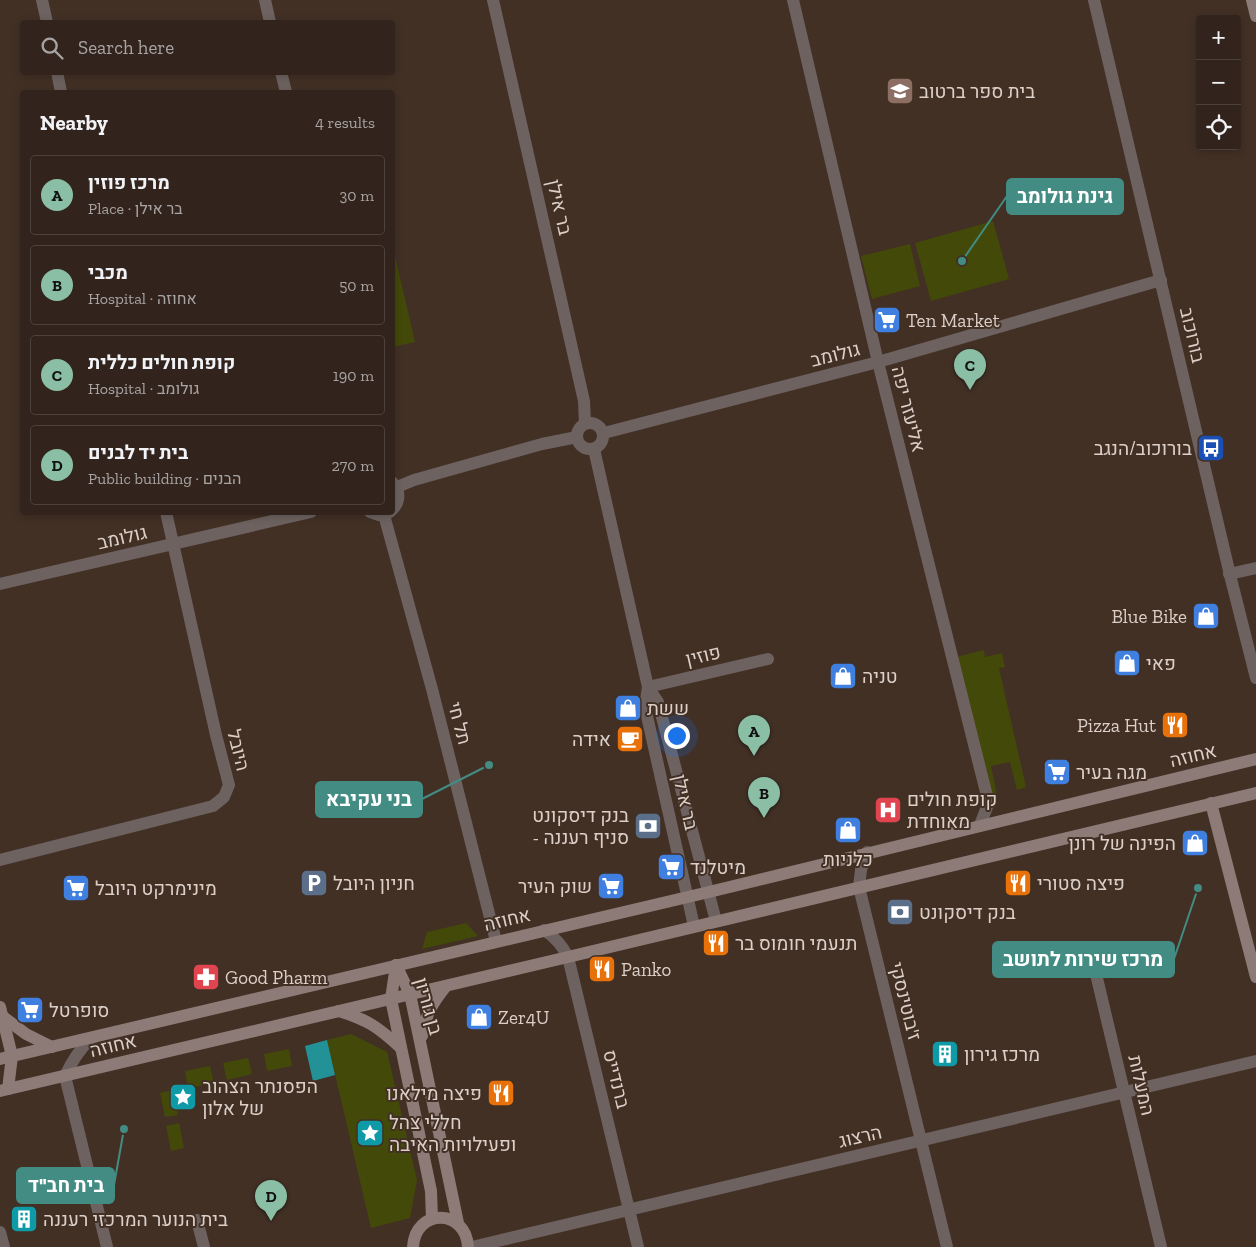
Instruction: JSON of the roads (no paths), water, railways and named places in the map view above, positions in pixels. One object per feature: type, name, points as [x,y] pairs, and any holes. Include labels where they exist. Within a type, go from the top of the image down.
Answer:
[{"type":"main road","points":[[1252,0],[1256,16]]},
{"type":"main road","name":"אחוזה","points":[[6,1057],[709,892],[867,852],[1256,760]]},
{"type":"main road","name":"אחוזה","points":[[4,1090],[1256,793]]},
{"type":"main road","points":[[1211,803],[1256,977]]},
{"type":"main road","name":"בן גוריון","points":[[396,965],[410,994],[458,1223],[464,1230],[470,1247]]},
{"type":"main road","name":"בן גוריון","points":[[396,965],[391,999],[431,1191],[432,1219]]},
{"type":"main road","points":[[421,1044],[426,1015],[446,986]]},
{"type":"main road","points":[[339,1011],[362,1018],[381,1030],[401,1048]]},
{"type":"main road","points":[[1,1012],[26,1034],[52,1047]]},
{"type":"main road","points":[[1,1012],[6,1057],[4,1090]]},
{"type":"main road","points":[[0,1077],[4,1090]]},
{"type":"main road","points":[[413,1247],[417,1230],[424,1223],[432,1219],[441,1218],[450,1219],[458,1223]]},
{"type":"street","points":[[42,0],[46,20]]},
{"type":"street","points":[[265,0],[270,20]]},
{"type":"street","name":"בר אילן","points":[[493,0],[584,401],[586,423]]},
{"type":"street","name":"אליעזר יפה","points":[[793,0],[878,362],[987,798],[987,807],[980,825]]},
{"type":"street","name":"בורוכוב","points":[[1094,0],[1229,574],[1256,678]]},
{"type":"street","points":[[58,75],[61,90]]},
{"type":"street","points":[[282,75],[286,90]]},
{"type":"street","name":"גולומב","points":[[604,433],[878,362],[1160,280]]},
{"type":"street","points":[[586,423],[599,425],[604,433],[601,445],[590,450],[581,446],[577,437],[580,426],[586,423]]},
{"type":"street","points":[[395,505],[399,496],[395,484],[542,444],[577,437]]},
{"type":"street","name":"בר אילן","points":[[594,449],[648,687],[658,702],[716,921]]},
{"type":"street","name":"היובל","points":[[0,860],[212,806],[224,797],[229,785],[167,515]]},
{"type":"street","name":"גולומב","points":[[0,584],[299,515]]},
{"type":"street","name":"תל חי","points":[[390,515],[496,941]]},
{"type":"street","points":[[1229,574],[1256,568]]},
{"type":"street","name":"פוזין","points":[[648,687],[768,659]]},
{"type":"street","name":"בר אילן","points":[[648,687],[644,707],[694,926]]},
{"type":"street","name":"ז'בוטינסקי","points":[[867,852],[861,870],[859,887],[947,1247]]},
{"type":"street","name":"ברנדייס","points":[[544,930],[562,946],[568,957],[638,1247]]},
{"type":"street","name":"המעלות","points":[[1071,957],[1091,952],[1161,1247]]},
{"type":"street","points":[[91,1038],[72,1061],[65,1076],[108,1247]]},
{"type":"street","name":"הרצוג","points":[[470,1247],[1256,1061]]},
{"type":"street","points":[[196,1220],[204,1247]]},
{"type":"street","points":[[0,1232],[4,1247]]},
{"type":"water","points":[[327,1040],[335,1075],[313,1081],[305,1046]]},
{"type":"place","name":"בית ספר ברטוב","points":[[900,91]]},
{"type":"place","name":"גינת גולומב","points":[[962,261]]},
{"type":"place","name":"Ten Market","points":[[887,320]]},
{"type":"place","name":"קופת חולים כללית","points":[[970,390]]},
{"type":"place","name":"בורוכוב/הנגב","points":[[1211,448]]},
{"type":"place","name":"Blue Bike","points":[[1206,616]]},
{"type":"place","name":"פאי","points":[[1127,663]]},
{"type":"place","name":"טניה","points":[[843,676]]},
{"type":"place","name":"ששת","points":[[628,708]]},
{"type":"place","name":"Pizza Hut","points":[[1175,725]]},
{"type":"place","name":"אידה","points":[[630,739]]},
{"type":"place","name":"מרכז פוזין","points":[[754,756]]},
{"type":"place","name":"בני עקיבא","points":[[489,765]]},
{"type":"place","name":"מגה בעיר","points":[[1057,772]]},
{"type":"place","name":"קופת חולים מאוחדת","points":[[888,810]]},
{"type":"place","name":"מכבי","points":[[764,818]]},
{"type":"place","name":"בנק דיסקונט - סניף רעננה","points":[[648,826]]},
{"type":"place","name":"כלניות","points":[[848,830]]},
{"type":"place","name":"הפינה של רונן","points":[[1195,843]]},
{"type":"place","name":"מיטלנד","points":[[671,867]]},
{"type":"place","name":"חניון היובל","points":[[314,883]]},
{"type":"place","name":"פיצה סטורי","points":[[1018,883]]},
{"type":"place","name":"שוק העיר","points":[[611,886]]},
{"type":"place","name":"מינימרקט היובל","points":[[76,888]]},
{"type":"place","name":"מרכז שירות לתושב","points":[[1198,888]]},
{"type":"place","name":"בנק דיסקונט","points":[[900,912]]},
{"type":"place","name":"תנעמי חומוס בר","points":[[716,943]]},
{"type":"place","name":"Panko","points":[[602,969]]},
{"type":"place","name":"Good Pharm","points":[[206,977]]},
{"type":"place","name":"סופרטל","points":[[30,1010]]},
{"type":"place","name":"Zer4U","points":[[479,1017]]},
{"type":"place","name":"מרכז גירון","points":[[945,1054]]},
{"type":"place","name":"פיצה מילאנו","points":[[501,1093]]},
{"type":"place","name":"הפסנתר הצהוב של אלון","points":[[183,1097]]},
{"type":"place","name":"בית חב\"ד","points":[[124,1129]]},
{"type":"place","name":"חללי צהל ופעילויות האיבה","points":[[370,1133]]},
{"type":"place","name":"בית הנוער המרכזי רעננה","points":[[24,1219]]},
{"type":"place","name":"בית יד לבנים","points":[[271,1221]]}]
